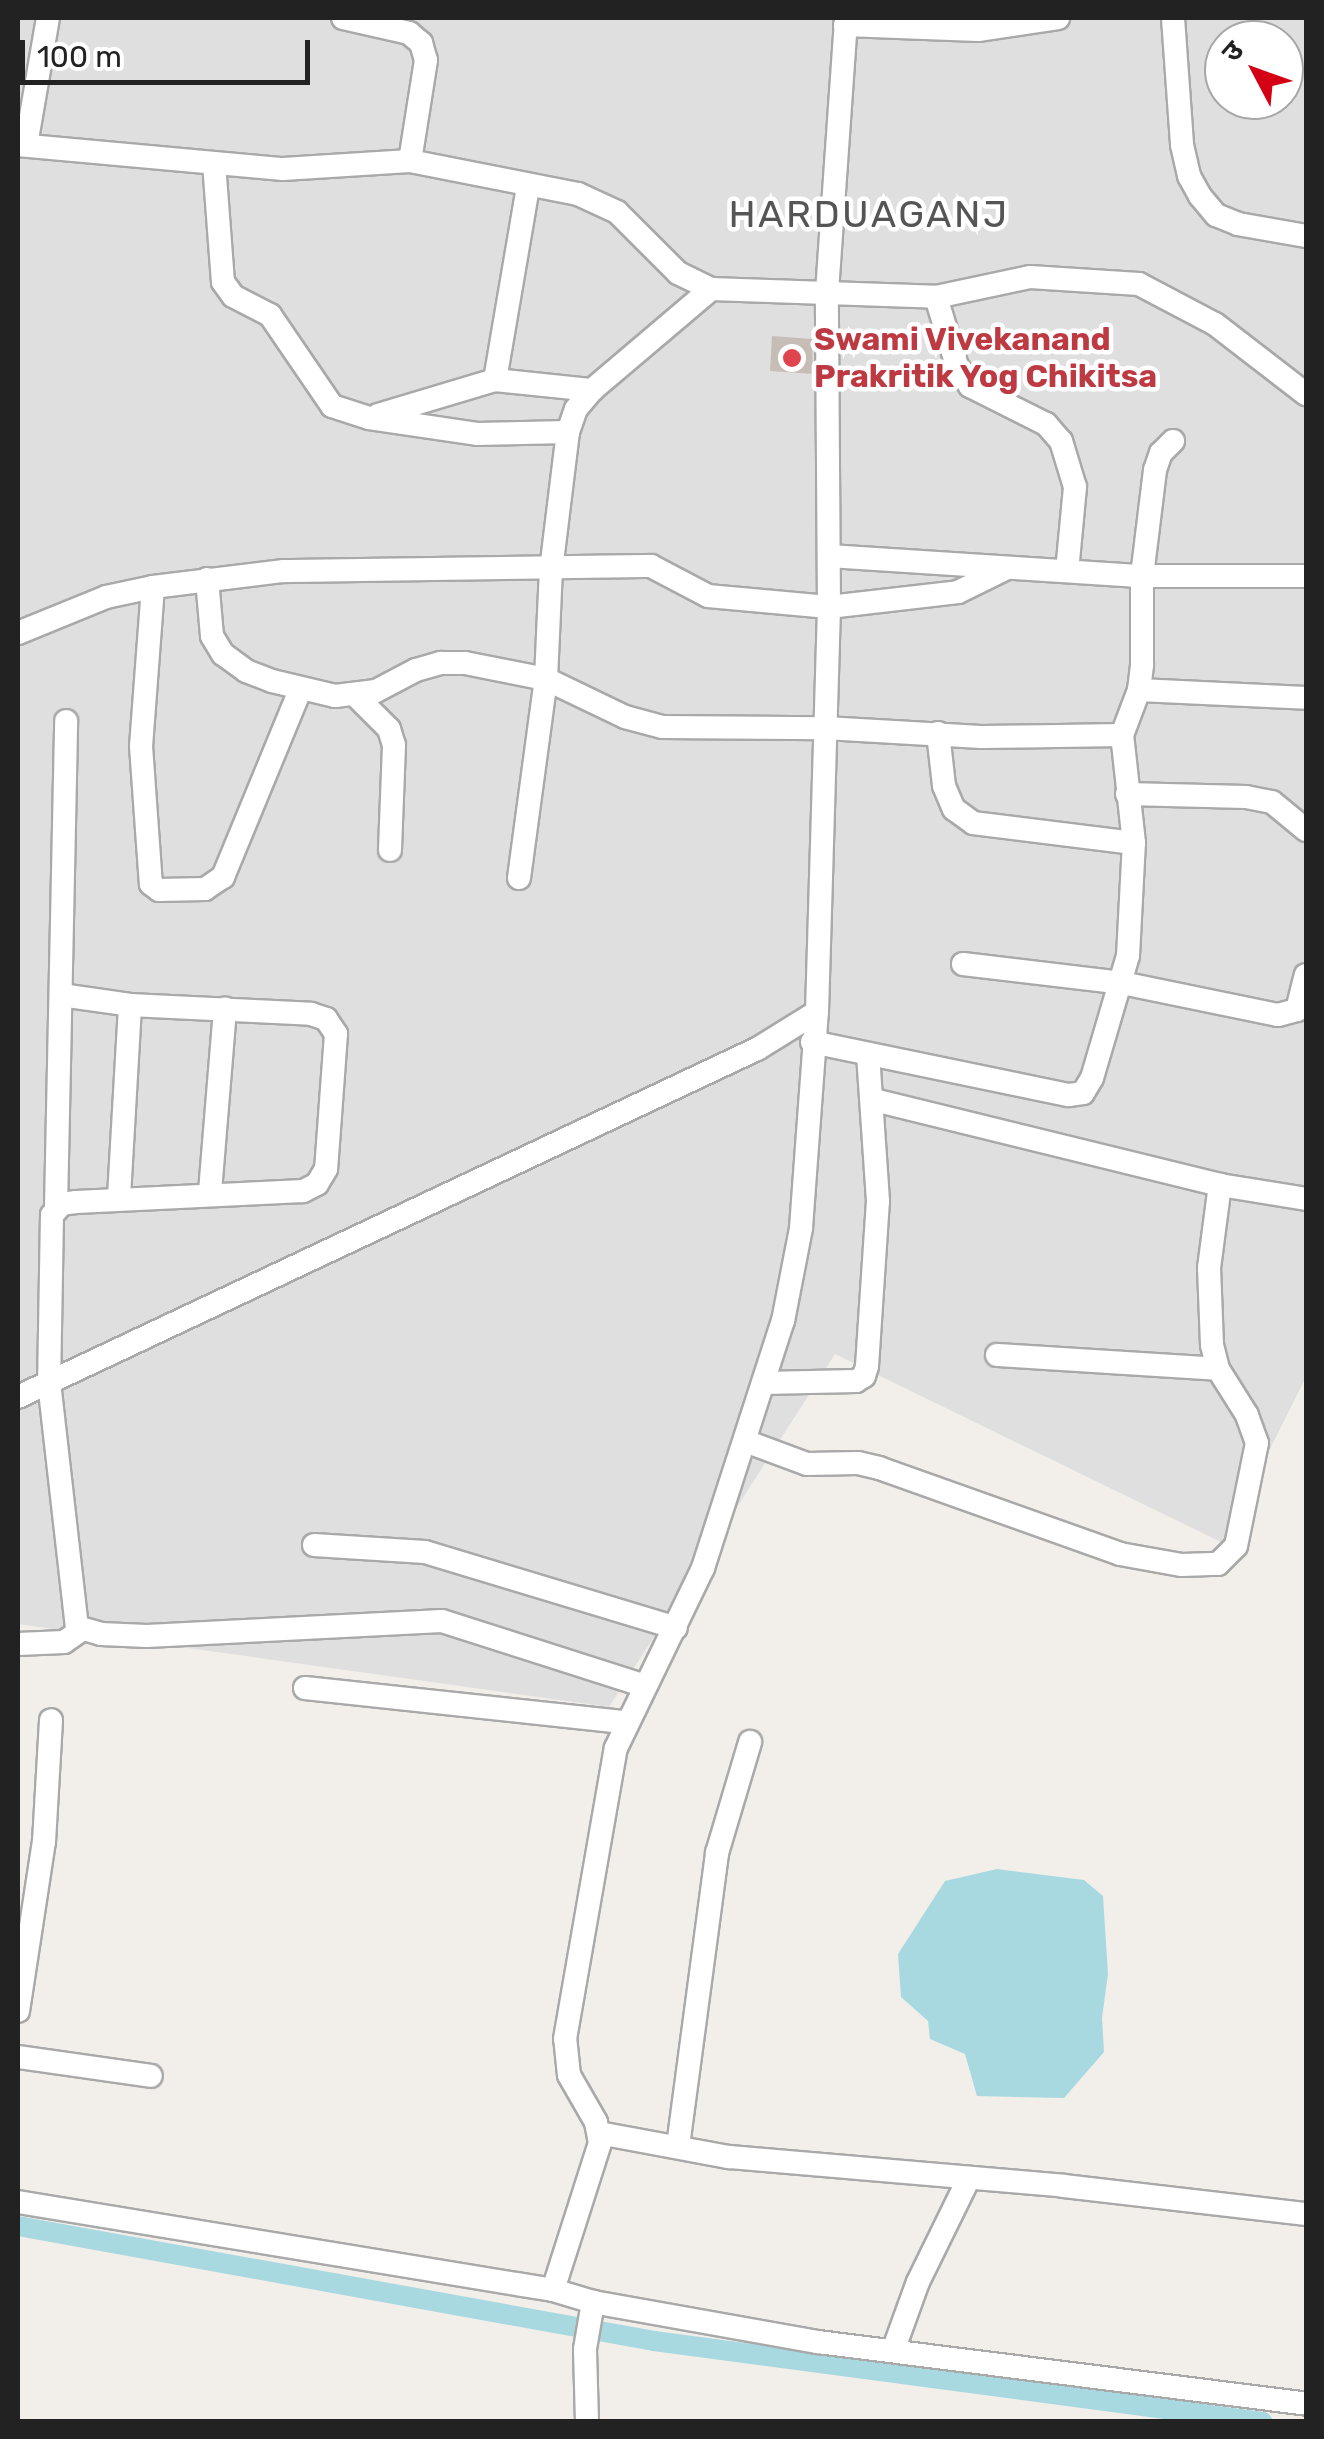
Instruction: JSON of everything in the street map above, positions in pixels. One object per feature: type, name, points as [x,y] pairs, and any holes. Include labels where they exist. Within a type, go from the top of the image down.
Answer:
[{"type":"street","points":[[48,18],[22,145],[284,169],[410,161],[604,203],[678,273],[711,288],[936,297],[1030,277],[1139,284],[1215,324],[1306,394]]},
{"type":"street","points":[[343,18],[410,33],[421,44],[426,60],[410,161]]},
{"type":"street","points":[[553,2290],[591,2179],[599,2133],[569,2075],[565,2039],[614,1762],[625,1722],[676,1628],[702,1568],[782,1321],[801,1228],[812,1130],[812,1042],[818,1012],[829,607],[827,292],[846,21],[978,30],[1058,18]]},
{"type":"street","points":[[1172,18],[1182,144],[1189,176],[1200,196],[1216,215],[1238,224],[1306,236]]},
{"type":"street","points":[[214,163],[228,291],[270,315],[332,406],[370,418],[478,434],[568,432]]},
{"type":"street","points":[[494,380],[528,186]]},
{"type":"street","points":[[519,878],[546,679],[551,570],[568,432],[576,409],[592,390],[711,288]]},
{"type":"street","points":[[936,297],[957,366],[970,386],[1046,424],[1061,441],[1071,462],[1075,487],[1067,572]]},
{"type":"street","points":[[370,418],[494,380],[592,390]]},
{"type":"street","points":[[812,1042],[1069,1095],[1082,1093],[1092,1078],[1122,984],[1131,931],[1134,843],[1122,735],[1139,690],[1142,576],[1155,470],[1161,453],[1173,441]]},
{"type":"street","points":[[828,556],[1142,576],[1306,576]]},
{"type":"street","points":[[18,633],[106,598],[153,587],[284,572],[651,566],[708,596],[829,607],[958,592],[1007,568]]},
{"type":"street","points":[[207,579],[212,636],[224,654],[246,671],[301,688],[357,696],[441,663],[546,679],[625,717],[663,727],[825,728],[981,737],[1122,735]]},
{"type":"street","points":[[153,587],[142,789],[148,874],[159,890],[205,889],[223,878],[301,688]]},
{"type":"street","points":[[1139,690],[1306,698]]},
{"type":"street","points":[[357,696],[378,716],[394,745],[390,850]]},
{"type":"street","points":[[66,721],[56,1208],[50,1226],[49,1382],[75,1624],[80,1630]]},
{"type":"street","points":[[938,733],[944,786],[954,809],[973,823],[1134,843]]},
{"type":"street","points":[[1128,794],[1246,797],[1272,802],[1306,830]]},
{"type":"street","points":[[963,964],[1122,984],[1289,1015],[1297,1010],[1306,975]]},
{"type":"street","points":[[56,1208],[119,1197],[304,1191],[318,1184],[326,1169],[336,1034],[326,1019],[310,1014],[130,1005],[61,995]]},
{"type":"street","points":[[119,1197],[130,1005]]},
{"type":"street","points":[[210,1192],[226,1009]]},
{"type":"street","points":[[18,1397],[757,1049],[818,1012]]},
{"type":"street","points":[[763,1383],[856,1380],[864,1376],[878,1201],[868,1054]]},
{"type":"street","points":[[874,1100],[1220,1184],[1306,1200]]},
{"type":"street","points":[[745,1441],[806,1464],[880,1468],[1120,1554],[1182,1566],[1218,1564],[1229,1558],[1236,1546],[1257,1443],[1247,1415],[1218,1369],[1212,1345],[1210,1268],[1220,1184]]},
{"type":"street","points":[[997,1355],[1218,1369]]},
{"type":"street","points":[[314,1545],[425,1552],[676,1628]]},
{"type":"street","points":[[18,1644],[64,1642],[80,1630],[147,1636],[442,1620],[643,1685]]},
{"type":"street","points":[[305,1688],[625,1722]]},
{"type":"street","points":[[18,2012],[44,1842],[51,1720]]},
{"type":"street","points":[[678,2146],[717,1853],[750,1742]]},
{"type":"street","points":[[18,2057],[151,2076]]},
{"type":"street","points":[[599,2133],[729,2157],[1306,2214]]},
{"type":"street","points":[[893,2351],[918,2282],[969,2178]]},
{"type":"street","points":[[18,2202],[553,2290],[592,2307],[893,2351],[1306,2404]]},
{"type":"street","points":[[587,2422],[586,2348],[592,2307]]},
{"type":"shaded area","points":[[18,18],[1306,18],[1306,1377],[1223,1543],[835,1354],[609,1707],[18,1624]]},
{"type":"water","points":[[997,1869],[1084,1880],[1103,1896],[1108,1974],[1102,2018],[1104,2052],[1064,2098],[977,2096],[965,2054],[930,2039],[928,2021],[901,1997],[898,1954],[945,1881]]},
{"type":"building","points":[[772,336],[812,339],[813,374],[770,371]]},
{"type":"waterway","points":[[18,2226],[654,2341],[1263,2422]]},
{"type":"place","name":"Swami Vivekanand Prakritik Yog Chikitsa","points":[[792,358]]},
{"type":"district","name":"HARDUAGANJ","points":[[869,215]]}]
